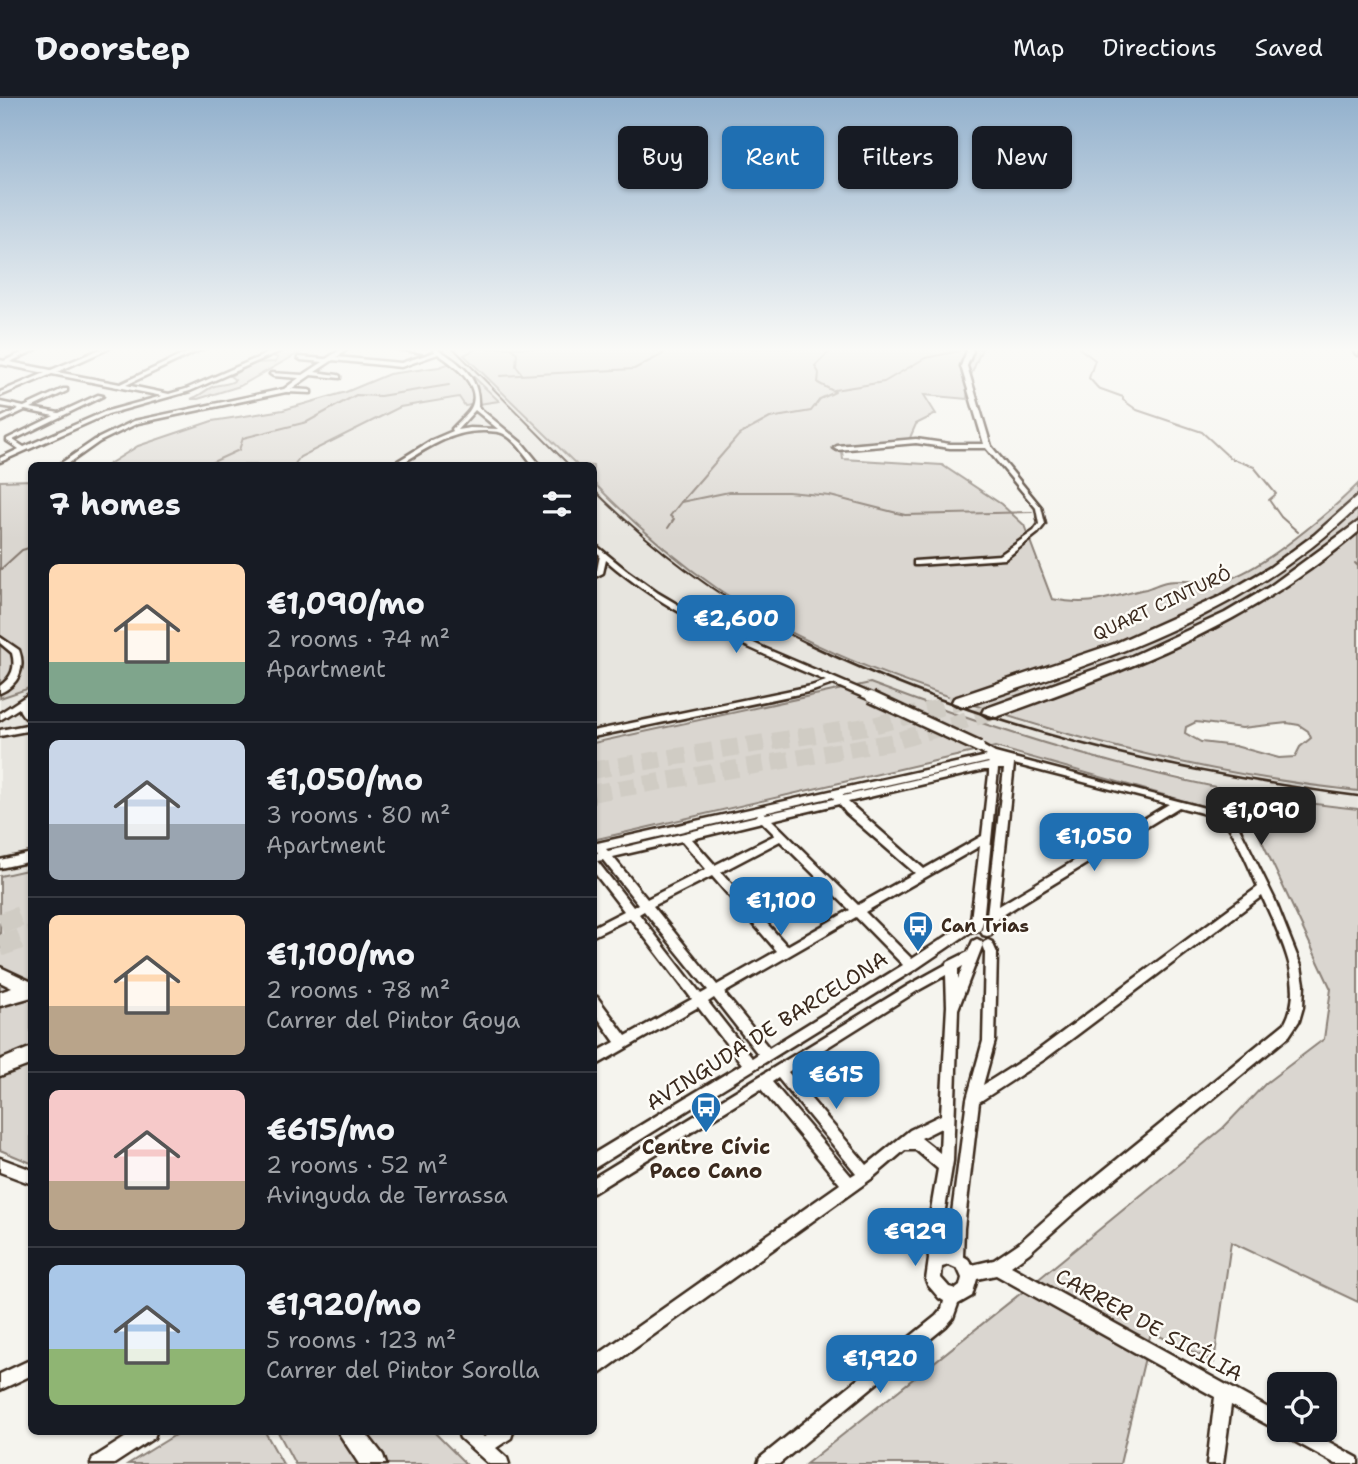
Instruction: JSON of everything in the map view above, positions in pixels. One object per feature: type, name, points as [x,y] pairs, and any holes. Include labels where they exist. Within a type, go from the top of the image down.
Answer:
[{"type":"highway","name":"QUART CINTURÓ","points":[[960,702],[1105,653],[1167,627],[1231,595],[1308,547],[1358,500]]},
{"type":"highway","points":[[990,713],[1132,663],[1211,628],[1293,578],[1358,526]]},
{"type":"street","points":[[0,419],[17,412]]},
{"type":"street","points":[[40,412],[59,415]]},
{"type":"street","points":[[22,449],[9,440],[66,412]]},
{"type":"street","points":[[0,460],[111,412]]},
{"type":"street","points":[[66,462],[97,441],[136,422],[184,412]]},
{"type":"street","points":[[400,462],[452,431],[470,412]]},
{"type":"street","points":[[481,412],[505,431],[534,462]]},
{"type":"street","points":[[917,563],[1002,557],[1036,532],[1042,524],[1039,508],[988,446],[978,412]]},
{"type":"street","points":[[452,431],[481,428],[505,431]]},
{"type":"street","points":[[837,448],[916,441],[950,446],[988,446]]},
{"type":"street","points":[[597,549],[624,572],[676,607],[744,642],[979,747],[993,760]]},
{"type":"street","points":[[604,555],[597,574],[624,572]]},
{"type":"street","points":[[0,639],[16,652],[19,669],[13,681],[0,690]]},
{"type":"street","points":[[597,733],[813,688],[833,681]]},
{"type":"street","points":[[0,717],[28,698]]},
{"type":"street","points":[[23,702],[28,714]]},
{"type":"street","points":[[0,733],[28,728]]},
{"type":"street","points":[[953,1009],[976,937],[993,760]]},
{"type":"street","points":[[597,854],[993,760],[1013,761],[1178,803],[1231,823],[1295,963],[1299,991],[1290,1028],[1024,1248],[997,1267],[969,1273]]},
{"type":"street","points":[[993,915],[1013,761]]},
{"type":"street","points":[[838,796],[923,874]]},
{"type":"street","points":[[597,1184],[952,965],[993,915],[1178,803]]},
{"type":"street","points":[[761,814],[912,966]]},
{"type":"street","points":[[597,854],[684,837],[761,814]]},
{"type":"street","points":[[597,930],[781,836]]},
{"type":"street","points":[[684,837],[786,953]]},
{"type":"street","points":[[597,1060],[985,839]]},
{"type":"street","points":[[597,854],[647,904],[767,1055]]},
{"type":"street","points":[[597,854],[630,912],[750,1065]]},
{"type":"street","points":[[1,864],[28,858]]},
{"type":"street","points":[[973,1099],[1041,1055],[1263,890]]},
{"type":"street","points":[[956,1259],[957,1228],[973,1099],[989,1041],[991,953],[976,937]]},
{"type":"street","name":"AVINGUDA DE BARCELONA","points":[[597,1161],[912,966],[976,937]]},
{"type":"street","points":[[937,1261],[956,1259],[969,1273],[970,1284],[967,1292],[953,1297],[940,1290],[933,1280],[937,1261],[934,1233],[945,1166],[948,1119],[953,1009],[952,965]]},
{"type":"street","points":[[0,974],[28,988]]},
{"type":"street","points":[[0,999],[28,991]]},
{"type":"street","points":[[597,1007],[624,1044]]},
{"type":"street","points":[[779,1070],[866,1174]]},
{"type":"street","points":[[763,1080],[849,1185]]},
{"type":"street","points":[[597,1365],[866,1174],[920,1130],[948,1119]]},
{"type":"street","points":[[905,1144],[918,1143],[945,1166]]},
{"type":"street","points":[[1,1167],[28,1176]]},
{"type":"street","name":"CARRER DE SICÍLIA","points":[[997,1267],[1267,1416]]},
{"type":"street","points":[[766,1464],[941,1321],[948,1313],[953,1297]]},
{"type":"street","points":[[0,1382],[28,1369]]},
{"type":"street","points":[[1214,1464],[1224,1392]]},
{"type":"street","points":[[99,1464],[143,1435]]},
{"type":"street","points":[[352,1435],[374,1464]]},
{"type":"street","points":[[469,1435],[501,1464]]},
{"type":"street","points":[[483,1448],[501,1435]]},
{"type":"street","points":[[1313,1442],[1353,1464]]},
{"type":"shaded area","points":[[272,412],[391,412],[300,457],[296,462],[112,462],[138,446],[212,421]]},
{"type":"shaded area","points":[[391,412],[522,412],[574,462],[297,462],[300,457]]},
{"type":"shaded area","points":[[522,412],[935,412],[936,414],[916,424],[909,440],[841,444],[843,459],[942,465],[1001,504],[1024,525],[1052,599],[1079,602],[1100,600],[1166,582],[1218,581],[1240,574],[1295,539],[1358,484],[1358,791],[1207,768],[1108,745],[1010,717],[898,679],[836,654],[775,624],[701,577],[637,525],[597,486],[597,462],[574,462]],"holes":[[[1196,722],[1242,728],[1287,723],[1299,725],[1308,731],[1311,738],[1300,747],[1295,757],[1279,758],[1235,746],[1201,742],[1185,733],[1186,727]]]},
{"type":"shaded area","points":[[28,480],[28,688],[0,698],[0,481]]},
{"type":"shaded area","points":[[597,486],[653,539],[718,589],[815,644],[882,674],[1025,723],[1097,744],[1203,767],[1298,784],[1358,791],[1358,809],[1239,791],[1103,759],[962,718],[870,683],[597,742]]},
{"type":"shaded area","points":[[870,683],[988,725],[1110,762],[1235,791],[1358,809],[1358,1302],[1231,1242],[1214,1362],[1151,1332],[1120,1464],[806,1464],[1223,1128],[1266,1083],[1324,1039],[1331,989],[1252,820],[995,747],[597,839],[597,742]]},
{"type":"shaded area","points":[[28,686],[28,870],[0,876],[0,698]]},
{"type":"shaded area","points":[[28,870],[28,1162],[0,1150],[0,876]]},
{"type":"shaded area","points":[[175,1435],[267,1435],[283,1464],[128,1464]]},
{"type":"shaded area","points":[[280,1435],[437,1435],[466,1464],[295,1464]]},
{"type":"waterway","points":[[213,462],[239,450],[243,438],[307,422],[326,412]]},
{"type":"waterway","points":[[681,502],[739,435],[770,418],[807,412]]},
{"type":"waterway","points":[[1142,412],[1202,432],[1230,458],[1254,467],[1276,494],[1269,500],[1281,517],[1298,532]]},
{"type":"waterway","points":[[681,502],[729,492],[788,492],[830,496],[905,515],[1032,512]]},
{"type":"waterway","points":[[668,528],[674,519],[670,516],[681,502]]},
{"type":"waterway","points":[[0,570],[22,550],[28,548]]},
{"type":"waterway","points":[[1355,563],[1358,566]]},
{"type":"tunnel","points":[[597,769],[875,725],[960,702]]},
{"type":"tunnel","points":[[597,792],[892,742],[990,713]]},
{"type":"tunnel","points":[[0,924],[28,914]]},
{"type":"tunnel","points":[[0,946],[28,936]]},
{"type":"railway","points":[[516,412],[566,462]]},
{"type":"railway","points":[[597,493],[642,535],[694,576],[721,595],[809,644]]},
{"type":"railway","points":[[806,643],[940,700],[1076,742],[1214,773],[1358,796]]},
{"type":"place","name":"Can Trias","points":[[918,953]]},
{"type":"place","name":"Centre Cívic Paco Cano","points":[[706,1134]]}]
